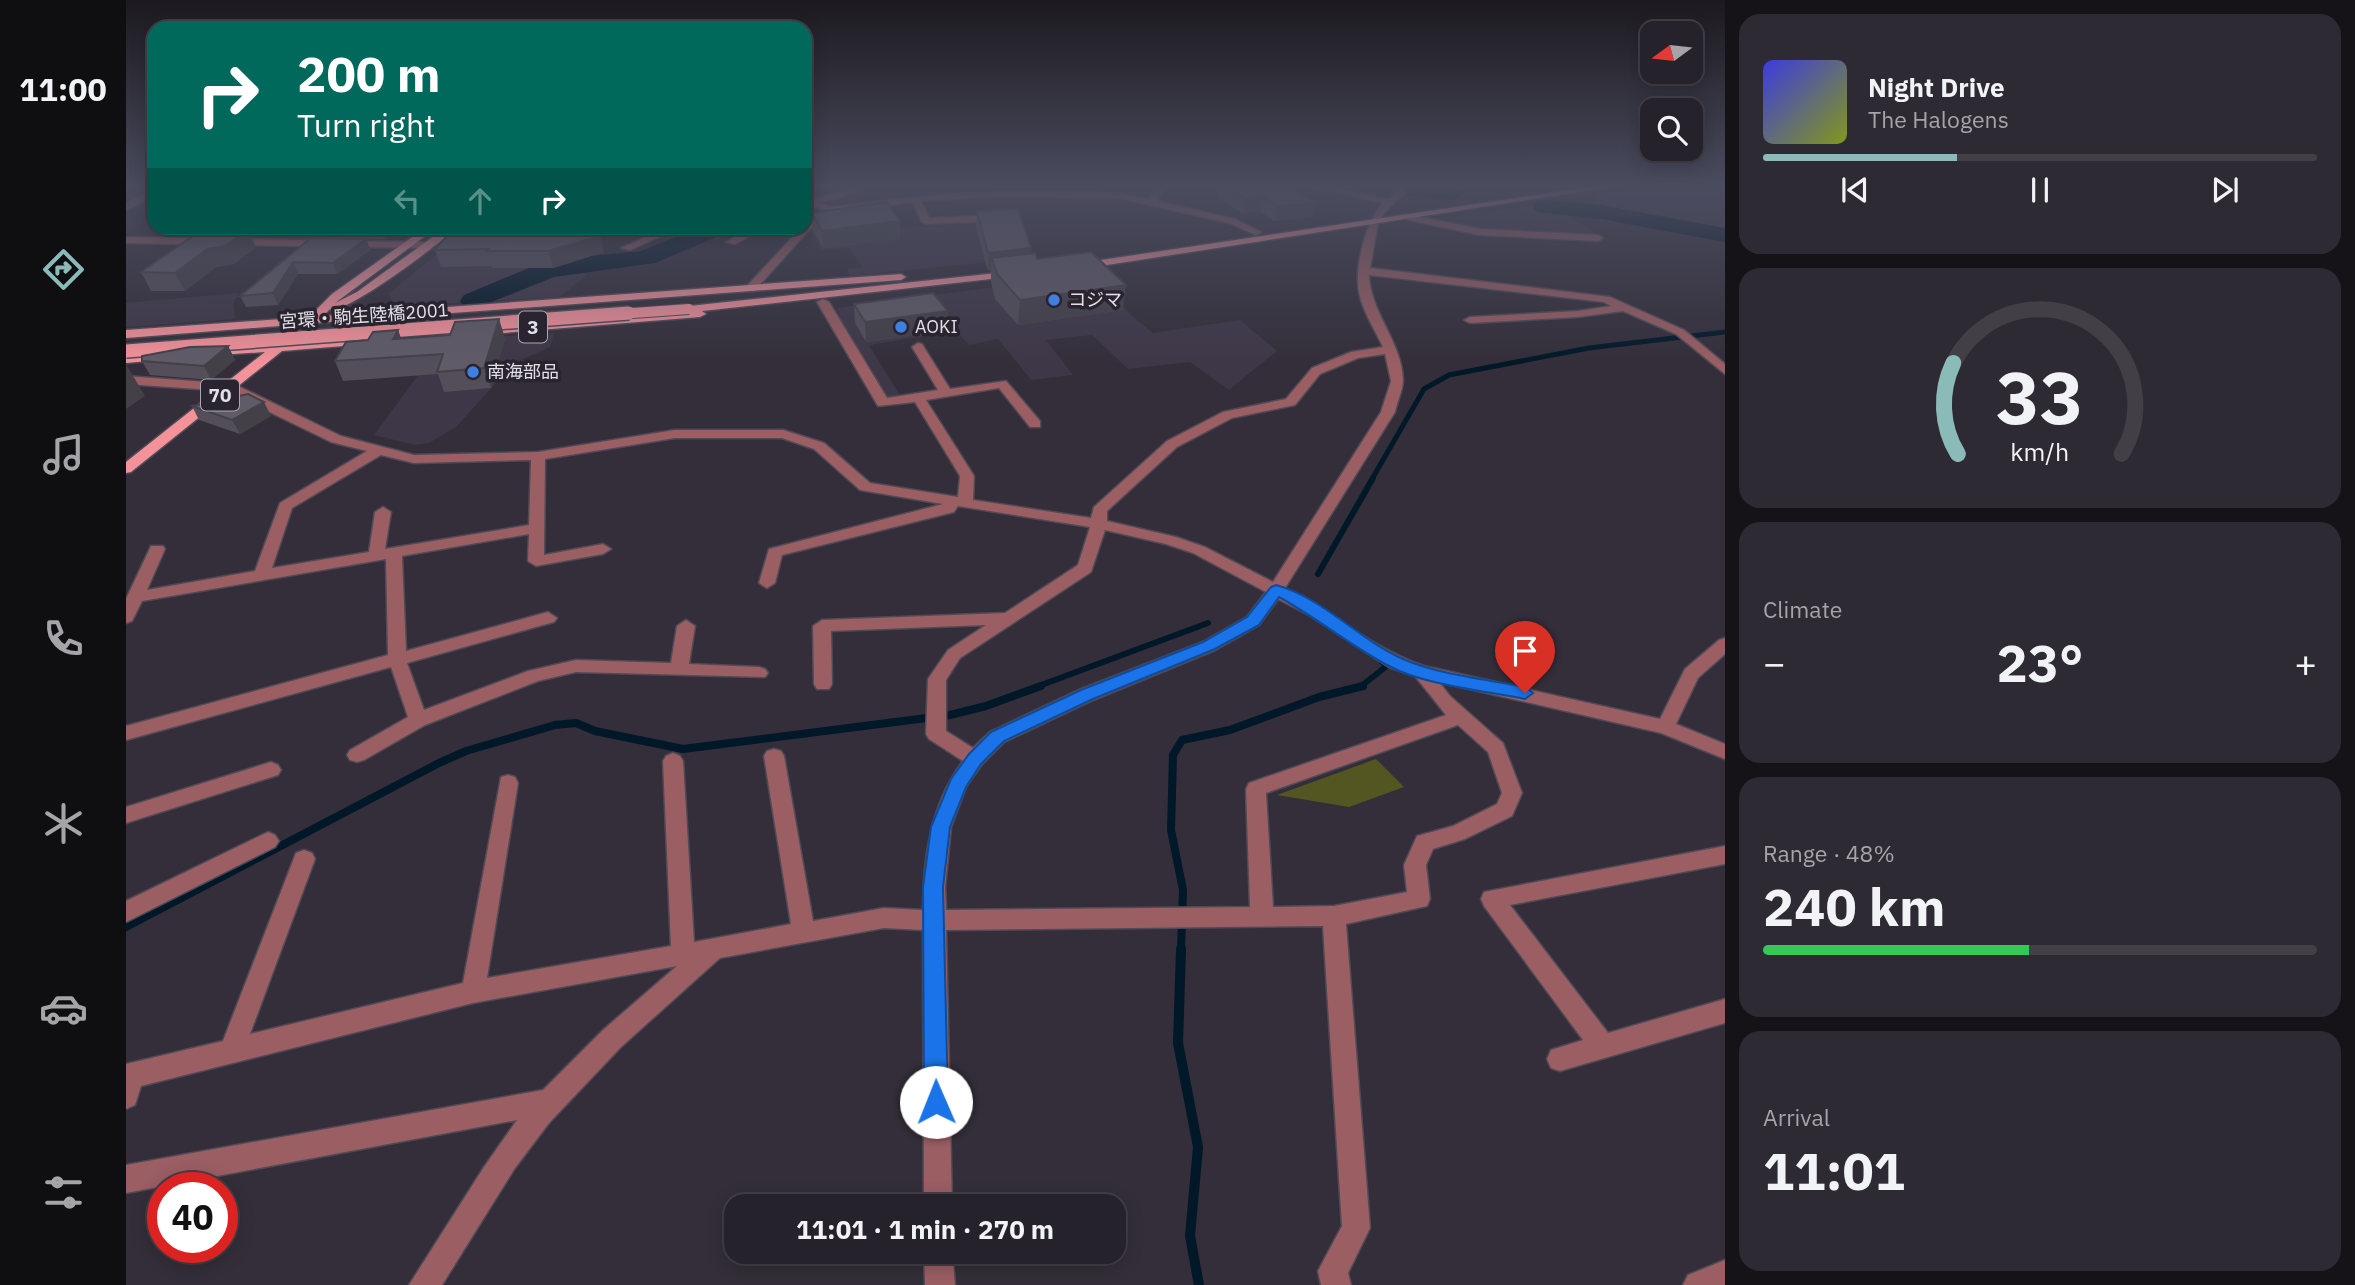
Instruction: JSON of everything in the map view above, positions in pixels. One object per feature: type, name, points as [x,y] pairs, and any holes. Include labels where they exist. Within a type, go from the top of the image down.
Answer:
[{"type":"main road","name":"70","points":[[126,469],[314,320],[337,296],[405,245]]},
{"type":"main road","name":"70","points":[[314,320],[360,294],[424,245]]},
{"type":"main road","points":[[1177,245],[1074,262],[1191,245]]},
{"type":"main road","name":"3","points":[[688,305],[1029,268]]},
{"type":"main road","name":"3","points":[[126,334],[871,278],[937,280]]},
{"type":"main road","name":"3","points":[[126,359],[760,309],[823,302],[937,280]]},
{"type":"main road","name":"宮環・駒生陸橋2001","points":[[126,342],[688,305]]},
{"type":"main road","name":"宮環・駒生陸橋2001","points":[[126,351],[688,305]]},
{"type":"street","points":[[188,255],[203,245]]},
{"type":"street","points":[[626,248],[633,245]]},
{"type":"street","points":[[750,289],[789,245]]},
{"type":"street","points":[[938,1194],[933,887],[941,827],[957,784],[975,759],[998,737],[1087,695],[1209,646],[1253,621],[1276,590],[1388,412],[1397,381],[1390,350],[1364,292],[1364,271],[1370,245]]},
{"type":"street","points":[[1364,271],[1606,299],[1685,335],[1725,370]]},
{"type":"street","points":[[823,302],[883,403],[1002,384],[1035,424]]},
{"type":"street","points":[[1470,320],[1578,314],[1625,307]]},
{"type":"street","points":[[918,347],[946,393]]},
{"type":"street","points":[[975,759],[936,734],[937,679],[954,654],[1085,568],[1099,524],[1099,510],[1172,444],[1228,415],[1290,402],[1316,371],[1355,355],[1390,350]]},
{"type":"street","points":[[126,380],[229,387],[336,439],[414,458],[538,456],[675,434],[783,434],[819,446],[865,487],[1099,524],[1170,540],[1199,550],[1315,611],[1395,663],[1421,672],[1665,727],[1725,752]]},
{"type":"street","points":[[767,583],[775,552],[949,509],[958,502],[967,476],[918,397]]},
{"type":"street","points":[[261,576],[285,506],[379,450]]},
{"type":"street","points":[[538,456],[536,561],[603,549]]},
{"type":"street","points":[[383,512],[397,659],[418,720]]},
{"type":"street","points":[[135,597],[536,528]]},
{"type":"street","points":[[126,617],[157,550]]},
{"type":"street","points":[[126,733],[548,618]]},
{"type":"street","points":[[823,684],[822,626],[1009,618]]},
{"type":"street","points":[[680,670],[686,626]]},
{"type":"street","points":[[1665,727],[1691,674],[1725,644]]},
{"type":"street","points":[[357,754],[418,720],[560,668],[576,666],[759,673]]},
{"type":"street","points":[[128,1083],[231,1052],[473,992],[683,952],[884,918],[934,920],[1334,916],[1419,899],[1415,865],[1425,842],[1458,833],[1505,810],[1512,793],[1496,748],[1443,701],[1421,672]]},
{"type":"street","points":[[1262,915],[1256,789],[1461,717]]},
{"type":"street","points":[[774,756],[804,932]]},
{"type":"street","points":[[673,761],[683,952]]},
{"type":"street","points":[[126,815],[271,770]]},
{"type":"street","points":[[473,992],[508,783]]},
{"type":"street","points":[[126,912],[268,841]]},
{"type":"street","points":[[1603,1046],[1492,900],[1725,855]]},
{"type":"street","points":[[231,1052],[304,859]]},
{"type":"street","points":[[1334,916],[1356,1228],[1333,1271],[1336,1285]]},
{"type":"street","points":[[424,1285],[445,1258],[518,1142],[576,1072],[717,946]]},
{"type":"street","points":[[1560,1059],[1725,1011]]},
{"type":"street","points":[[126,1179],[552,1101]]},
{"type":"street","points":[[939,1264],[940,1285]]},
{"type":"street","points":[[1698,1285],[1725,1275]]},
{"type":"shaded area","points":[[580,245],[573,262],[587,275],[559,297],[396,306],[388,294],[447,246]]},
{"type":"shaded area","points":[[818,245],[1025,245],[1030,258],[849,276],[847,269],[862,267],[849,248],[821,250]]},
{"type":"shaded area","points":[[1093,274],[1131,315],[1153,333],[1240,320],[1277,351],[1229,390],[1190,362],[1128,369],[1092,335],[1046,340],[1073,375],[1031,380],[998,339],[969,345],[956,331],[869,345],[901,397],[887,400],[842,324],[838,308]]},
{"type":"shaded area","points":[[239,293],[233,303],[235,319],[126,327],[126,303]]},
{"type":"shaded area","points":[[554,333],[550,347],[514,363],[456,427],[429,443],[415,445],[374,435],[444,340]]},
{"type":"shaded area","points":[[1376,759],[1404,787],[1349,807],[1277,795]]},
{"type":"water","points":[[669,245],[680,245],[634,261],[545,272],[481,300],[475,299],[543,270],[637,258]]},
{"type":"building","points":[[180,245],[226,245],[207,249],[175,273],[141,272]]},
{"type":"building","points":[[302,245],[358,245],[333,263],[293,262],[273,293],[240,296]]},
{"type":"building","points":[[439,245],[569,245],[548,251],[435,250]]},
{"type":"building","points":[[986,245],[1030,245],[1031,248],[988,253]]},
{"type":"building","points":[[1091,252],[1126,285],[1020,300],[997,274],[992,258],[1035,253],[1037,259]]},
{"type":"building","points":[[933,293],[948,311],[865,322],[854,304]]},
{"type":"building","points":[[499,319],[484,368],[437,372],[443,354],[335,361],[346,342],[368,340],[373,332],[398,330],[393,339],[450,335],[455,322]]},
{"type":"building","points":[[228,346],[204,366],[142,361],[142,356],[190,347]]},
{"type":"building","points":[[248,394],[264,402],[232,420],[192,406]]},
{"type":"waterway","points":[[474,301],[509,284],[546,271],[646,258],[680,245]]},
{"type":"waterway","points":[[1372,479],[1424,389],[1449,375],[1589,348],[1725,332]]},
{"type":"waterway","points":[[1318,574],[1373,478]]},
{"type":"waterway","points":[[1036,687],[1208,623]]},
{"type":"waterway","points":[[1360,687],[1388,665],[1382,662]]},
{"type":"waterway","points":[[126,927],[439,763],[466,751],[555,725],[576,723],[595,731],[683,749],[950,715],[986,706],[1041,686]]},
{"type":"waterway","points":[[1181,951],[1183,890],[1171,830],[1173,755],[1182,740],[1230,730],[1319,697],[1360,687]]},
{"type":"waterway","points":[[1181,949],[1178,1043],[1198,1147],[1190,1236],[1199,1285]]},
{"type":"place","name":"コジマ","points":[[1054,300]]},
{"type":"place","name":"AOKI","points":[[901,327]]},
{"type":"place","name":"南海部品","points":[[473,372]]},
{"type":"route","points":[[936,1102],[933,887],[941,827],[957,784],[975,759],[998,737],[1087,695],[1209,646],[1253,621],[1276,590],[1315,611],[1395,663],[1421,672],[1525,693]]}]
